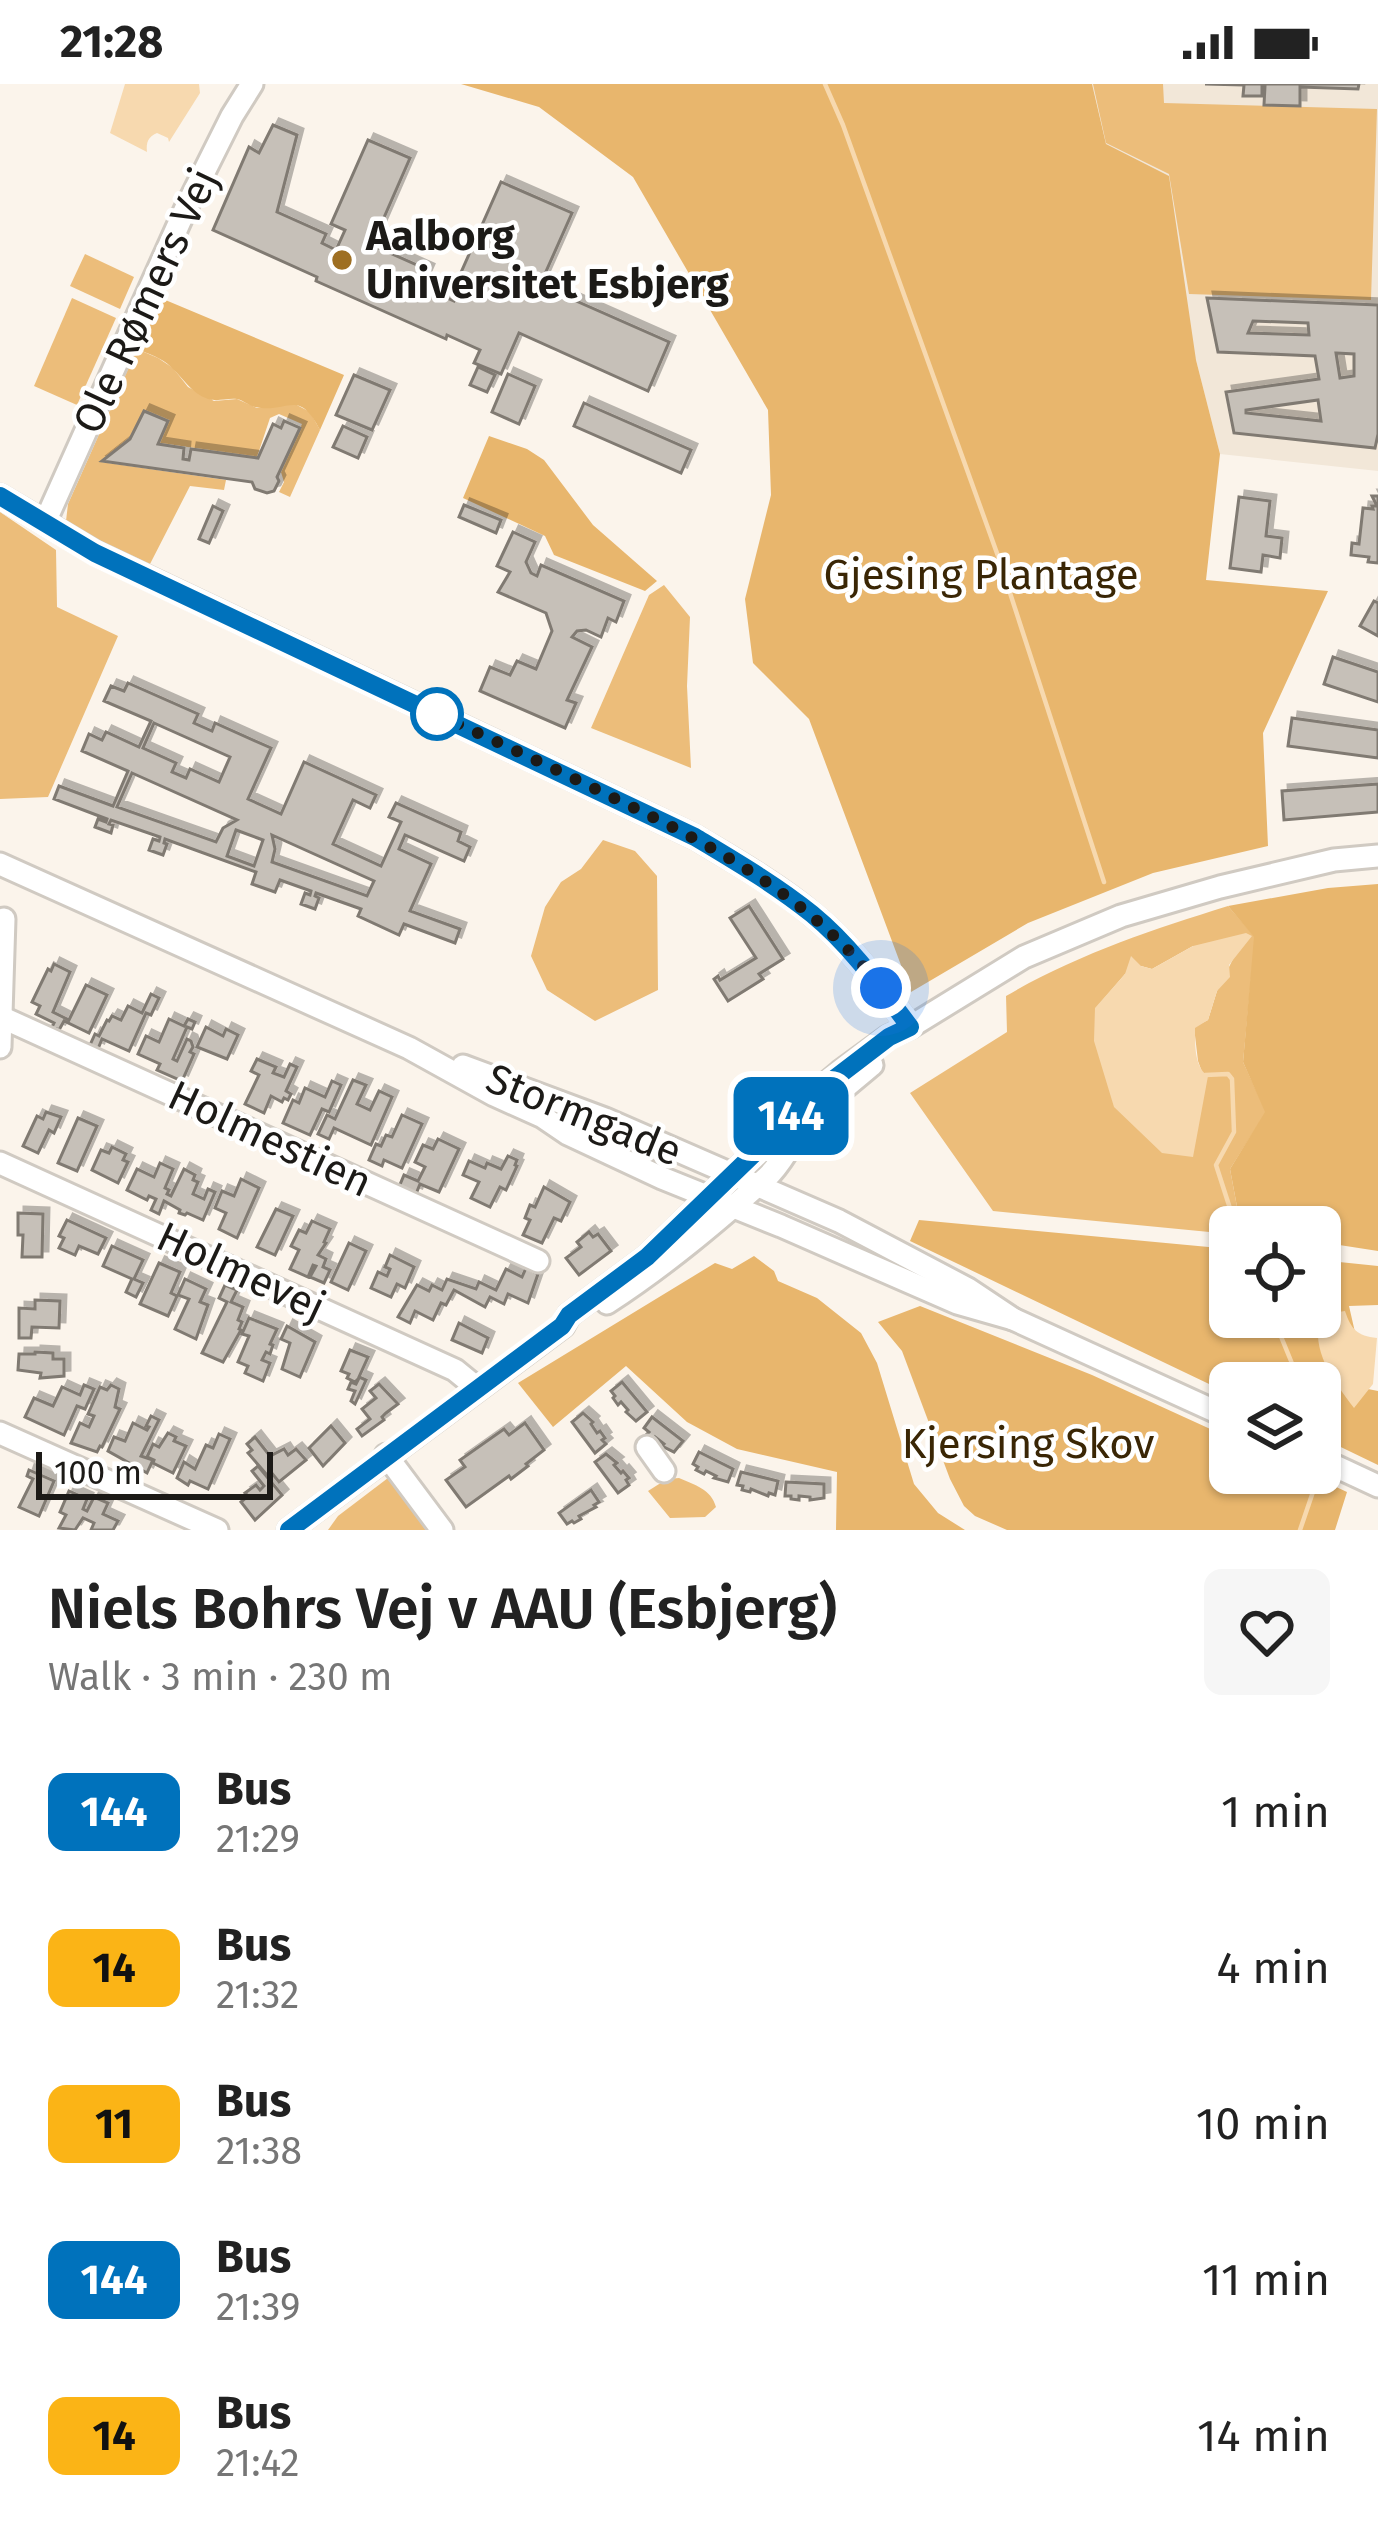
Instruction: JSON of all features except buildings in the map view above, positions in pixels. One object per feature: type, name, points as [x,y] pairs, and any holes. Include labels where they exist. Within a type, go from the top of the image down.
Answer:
[{"type":"street","name":"Ole Rømers Vej","points":[[45,522],[185,210],[252,84]]},
{"type":"street","points":[[0,496],[95,553],[695,837],[813,914],[863,965],[910,1027]]},
{"type":"street","points":[[289,1530],[647,1257],[804,1102],[889,1037],[1024,957],[1121,916],[1334,860],[1378,856]]},
{"type":"street","name":"Stormgade","points":[[0,864],[410,1048],[543,1117],[575,1121],[745,1197],[957,1303],[1013,1318]]},
{"type":"street","points":[[0,1047],[4,919]]},
{"type":"street","name":"Holmestien","points":[[2,1017],[538,1262]]},
{"type":"street","points":[[562,1326],[577,1323],[661,1268],[745,1197],[777,1168],[800,1132],[834,1096],[896,1045],[910,1027]]},
{"type":"street","name":"Stormgade","points":[[410,1048],[604,1119],[721,1186]]},
{"type":"street","name":"Holmevej","points":[[0,1162],[455,1370],[477,1388]]},
{"type":"street","points":[[721,1186],[745,1197]]},
{"type":"street","name":"Stormgade","points":[[745,1197],[839,1221],[1013,1318],[1209,1408]]},
{"type":"street","points":[[0,1433],[217,1530]]},
{"type":"street","points":[[647,1447],[664,1471]]},
{"type":"street","points":[[386,1455],[442,1530]]},
{"type":"street","points":[[1341,1469],[1378,1486]]},
{"type":"shaded area","points":[[125,84],[199,84],[200,93],[169,142],[157,133],[148,140],[147,152],[110,133]]},
{"type":"shaded area","points":[[1092,84],[1378,84],[1378,471],[1220,454],[1196,360],[1106,144]]},
{"type":"shaded area","points":[[1093,84],[1163,84],[1164,103],[1377,109],[1371,300],[1189,294],[1169,174],[1106,143]]},
{"type":"shaded area","points":[[85,254],[134,277],[120,309],[70,286]]},
{"type":"shaded area","points":[[72,298],[116,318],[77,405],[34,386]]},
{"type":"shaded area","points":[[137,349],[173,368],[188,387],[214,401],[237,399],[257,408],[295,404],[310,412],[320,430],[290,497],[279,492],[284,482],[281,472],[302,424],[279,414],[270,418],[257,457],[160,443],[169,420],[144,410],[129,438],[101,462],[226,480],[224,490],[190,486],[150,564],[66,521],[68,504]]},
{"type":"shaded area","points":[[0,512],[56,550],[57,607],[118,636],[48,797],[0,799]]},
{"type":"shaded area","points":[[664,585],[690,617],[691,768],[591,728],[649,595]]},
{"type":"shaded area","points":[[603,840],[635,851],[657,876],[658,990],[595,1021],[547,990],[531,956],[545,907],[561,882],[581,869]]},
{"type":"shaded area","points":[[1228,906],[1255,937],[1243,1062],[1266,1112],[1230,1169],[1237,1206],[1209,1206],[1209,1232],[993,1211],[910,1093],[1007,1032],[1006,996],[1142,934]],"holes":[[[1193,946],[1234,957],[1208,1020],[1194,1027],[1202,1072],[1095,1009],[1125,974],[1141,966],[1152,969]]]},
{"type":"shaded area","points":[[1246,933],[1252,936],[1229,965],[1230,977],[1217,991],[1208,1020],[1195,1028],[1198,1061],[1208,1076],[1193,1157],[1162,1153],[1114,1107],[1094,1041],[1095,1008],[1125,974],[1131,956],[1152,969],[1193,946]]},
{"type":"shaded area","points":[[1341,1312],[1356,1330],[1377,1338],[1373,1384],[1354,1408],[1341,1389],[1341,1362],[1325,1362],[1318,1341],[1341,1338]]},
{"type":"shaded area","points":[[388,1478],[426,1530],[328,1530],[338,1516]]},
{"type":"shaded area","points":[[679,1478],[706,1492],[716,1507],[705,1517],[670,1518],[648,1491],[667,1479]]},
{"type":"green space","name":"Gjesing Plantage","points":[[461,84],[1092,84],[1106,144],[1169,176],[1196,360],[1220,454],[1206,580],[1328,591],[1263,733],[1268,846],[1153,873],[1028,923],[911,992],[809,719],[753,663],[745,599],[771,495],[768,410],[633,177],[539,107]]},
{"type":"green space","points":[[163,299],[344,375],[320,430],[298,406],[266,408],[202,396],[167,364],[137,349]]},
{"type":"green space","points":[[489,436],[544,460],[593,525],[657,581],[645,591],[554,555],[545,536],[463,498]]},
{"type":"green space","points":[[1378,884],[1378,1251],[1341,1245],[1341,1206],[1237,1206],[1230,1169],[1265,1112],[1243,1062],[1254,937],[1228,906]]},
{"type":"green space","points":[[919,1220],[1209,1247],[1209,1338],[1341,1338],[1341,1262],[1378,1266],[1378,1305],[1349,1306],[1368,1389],[1378,1391],[1378,1465],[1341,1447],[1341,1362],[1209,1362],[1209,1384],[910,1241]]},
{"type":"green space","name":"Kjersing Skov","points":[[754,1256],[774,1271],[778,1281],[817,1298],[861,1333],[877,1363],[914,1484],[938,1513],[965,1530],[836,1530],[837,1472],[737,1449],[687,1422],[626,1366],[553,1427],[518,1383],[715,1263],[732,1269]]},
{"type":"green space","name":"Kjersing Skov","points":[[920,1306],[1092,1375],[1209,1428],[1209,1494],[1347,1492],[1335,1530],[1007,1530],[975,1516],[950,1479],[902,1351],[878,1322]]},
{"type":"waterway","points":[[825,84],[998,556],[1104,882]]},
{"type":"waterway","points":[[1205,1075],[1228,1074],[1232,1079],[1234,1132],[1216,1165],[1229,1206]]},
{"type":"waterway","points":[[1282,1338],[1291,1362]]},
{"type":"waterway","points":[[1300,1530],[1312,1494]]},
{"type":"bus line","name":"144","points":[[0,496],[95,553],[695,837],[813,914],[863,965],[910,1027],[889,1037],[804,1102],[647,1257],[569,1315],[562,1326],[289,1530]]},
{"type":"place","name":"Aalborg Universitet Esbjerg","points":[[342,260]]},
{"type":"route","points":[[437,714],[428,710],[695,837],[749,870],[813,914],[881,988]]}]
